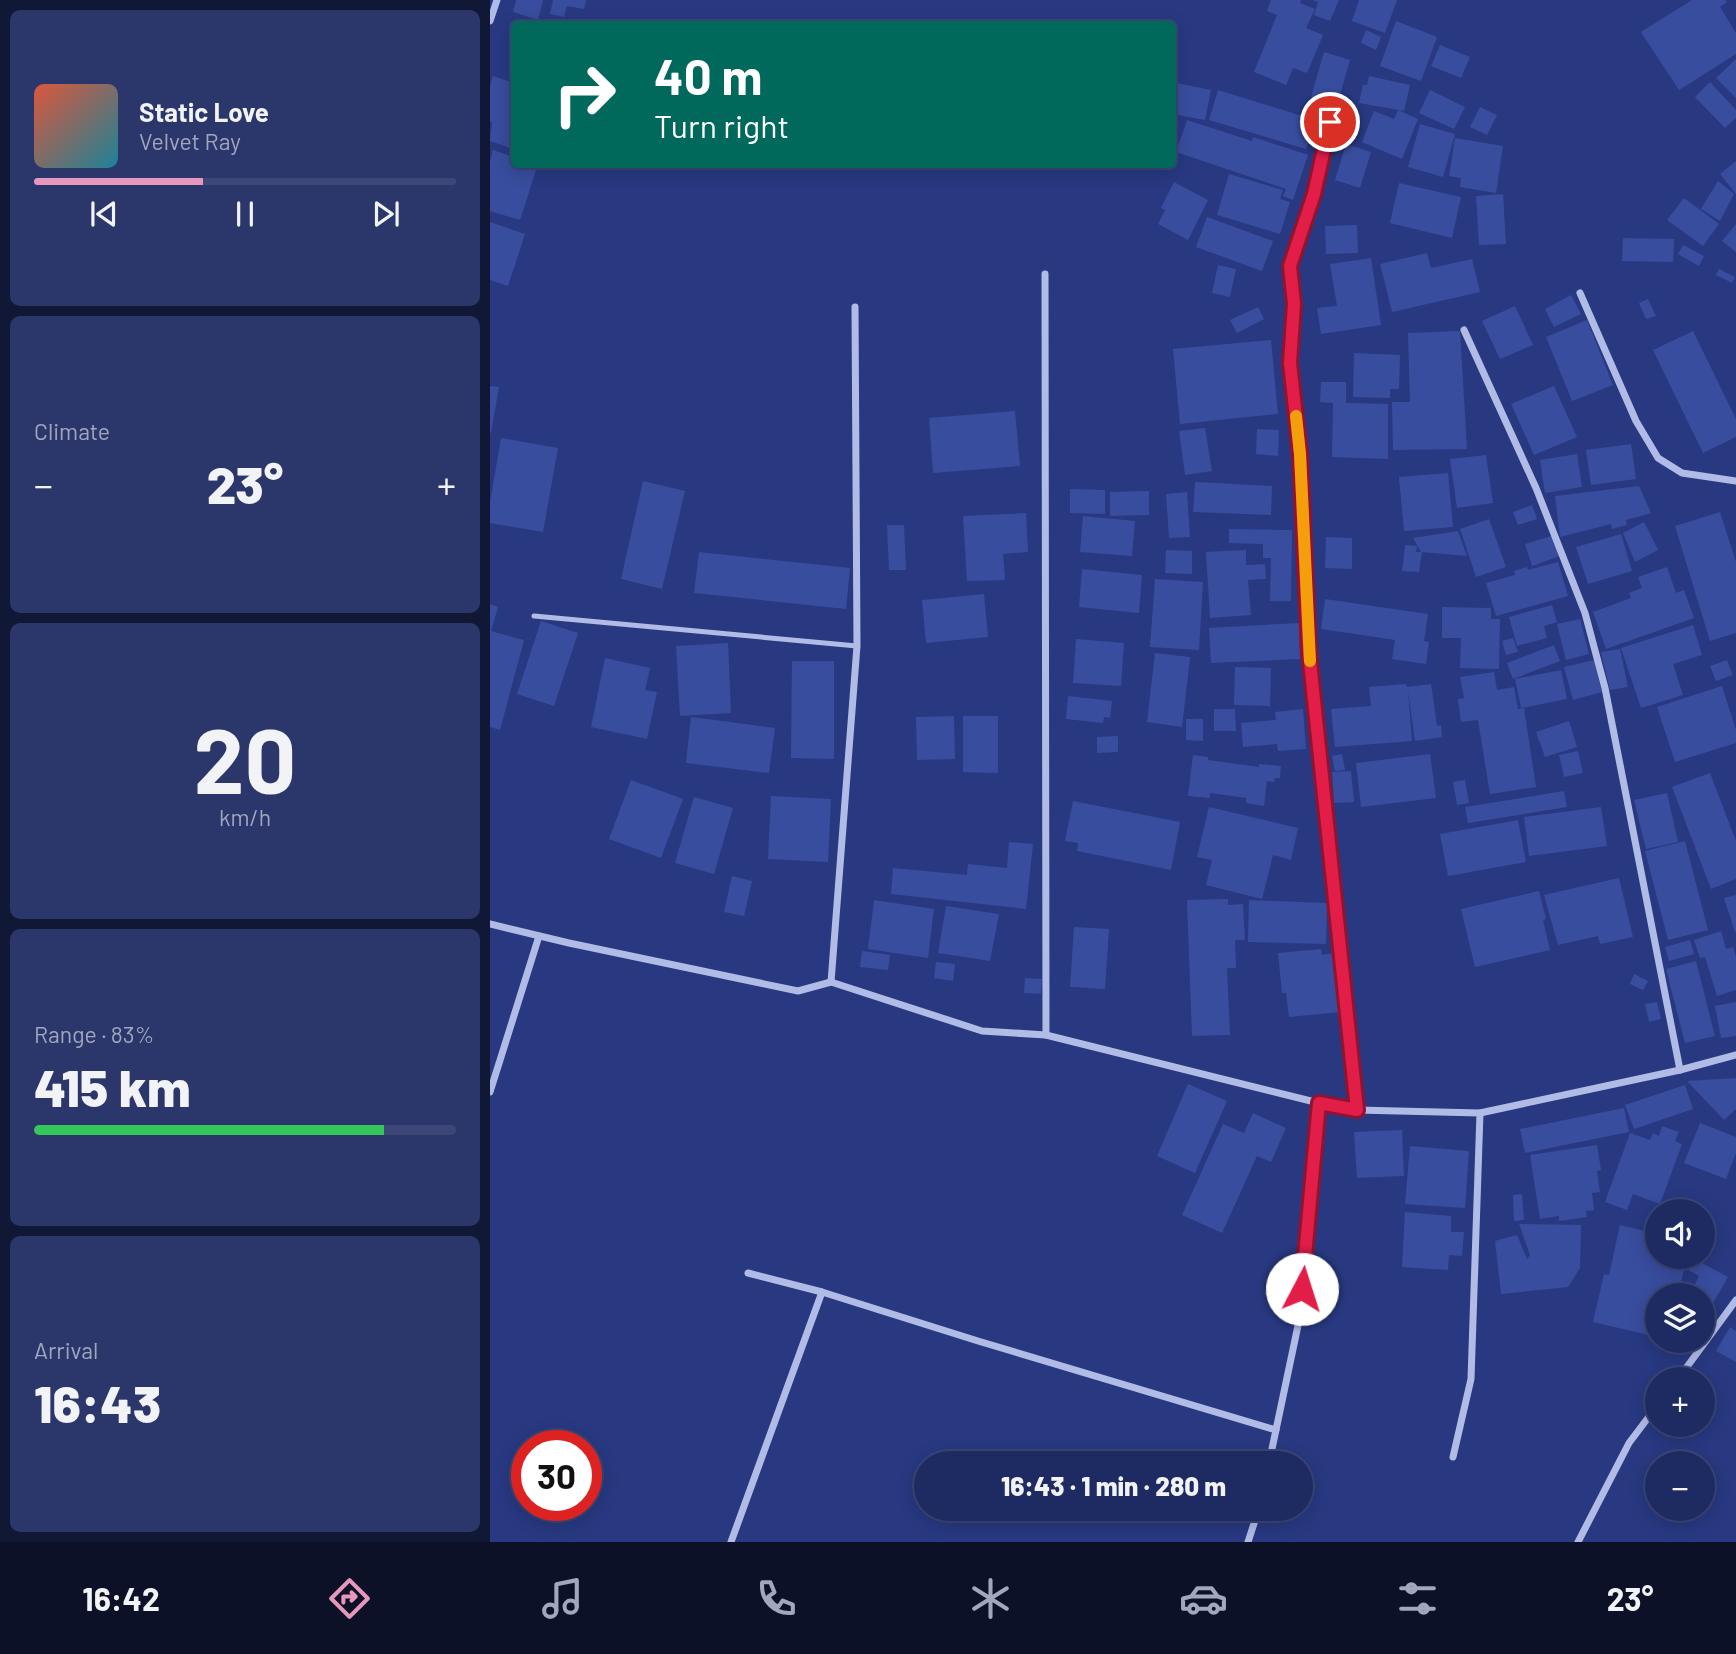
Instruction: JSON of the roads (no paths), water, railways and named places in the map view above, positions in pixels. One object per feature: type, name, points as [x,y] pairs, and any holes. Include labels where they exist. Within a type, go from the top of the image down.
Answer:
[{"type":"street","points":[[490,21],[497,0]]},
{"type":"street","points":[[1330,122],[1314,194],[1290,266],[1294,304],[1290,363],[1300,454],[1309,652],[1357,1110]]},
{"type":"street","points":[[1045,274],[1046,1035]]},
{"type":"street","points":[[1580,293],[1636,421],[1658,458],[1682,473],[1736,481]]},
{"type":"street","points":[[831,982],[858,646],[855,307]]},
{"type":"street","points":[[1464,330],[1536,488],[1585,613],[1605,688],[1680,1070]]},
{"type":"street","points":[[490,924],[798,992],[831,982],[982,1031],[1046,1035],[1319,1103],[1357,1110],[1479,1113],[1680,1070],[1736,1055]]},
{"type":"street","points":[[490,1092],[539,936]]},
{"type":"street","points":[[1272,1451],[1300,1316],[1319,1103]]},
{"type":"street","points":[[1453,1457],[1471,1379],[1479,1113]]},
{"type":"street","points":[[748,1273],[822,1292],[978,1342],[1129,1384],[1276,1430]]},
{"type":"street","points":[[731,1542],[822,1292]]},
{"type":"street","points":[[1687,1367],[1736,1300]]},
{"type":"street","points":[[1727,1313],[1736,1318]]},
{"type":"street","points":[[1578,1542],[1629,1443],[1645,1422]]},
{"type":"street","points":[[1248,1542],[1255,1521]]},
{"type":"lane","points":[[534,616],[858,646]]}]
